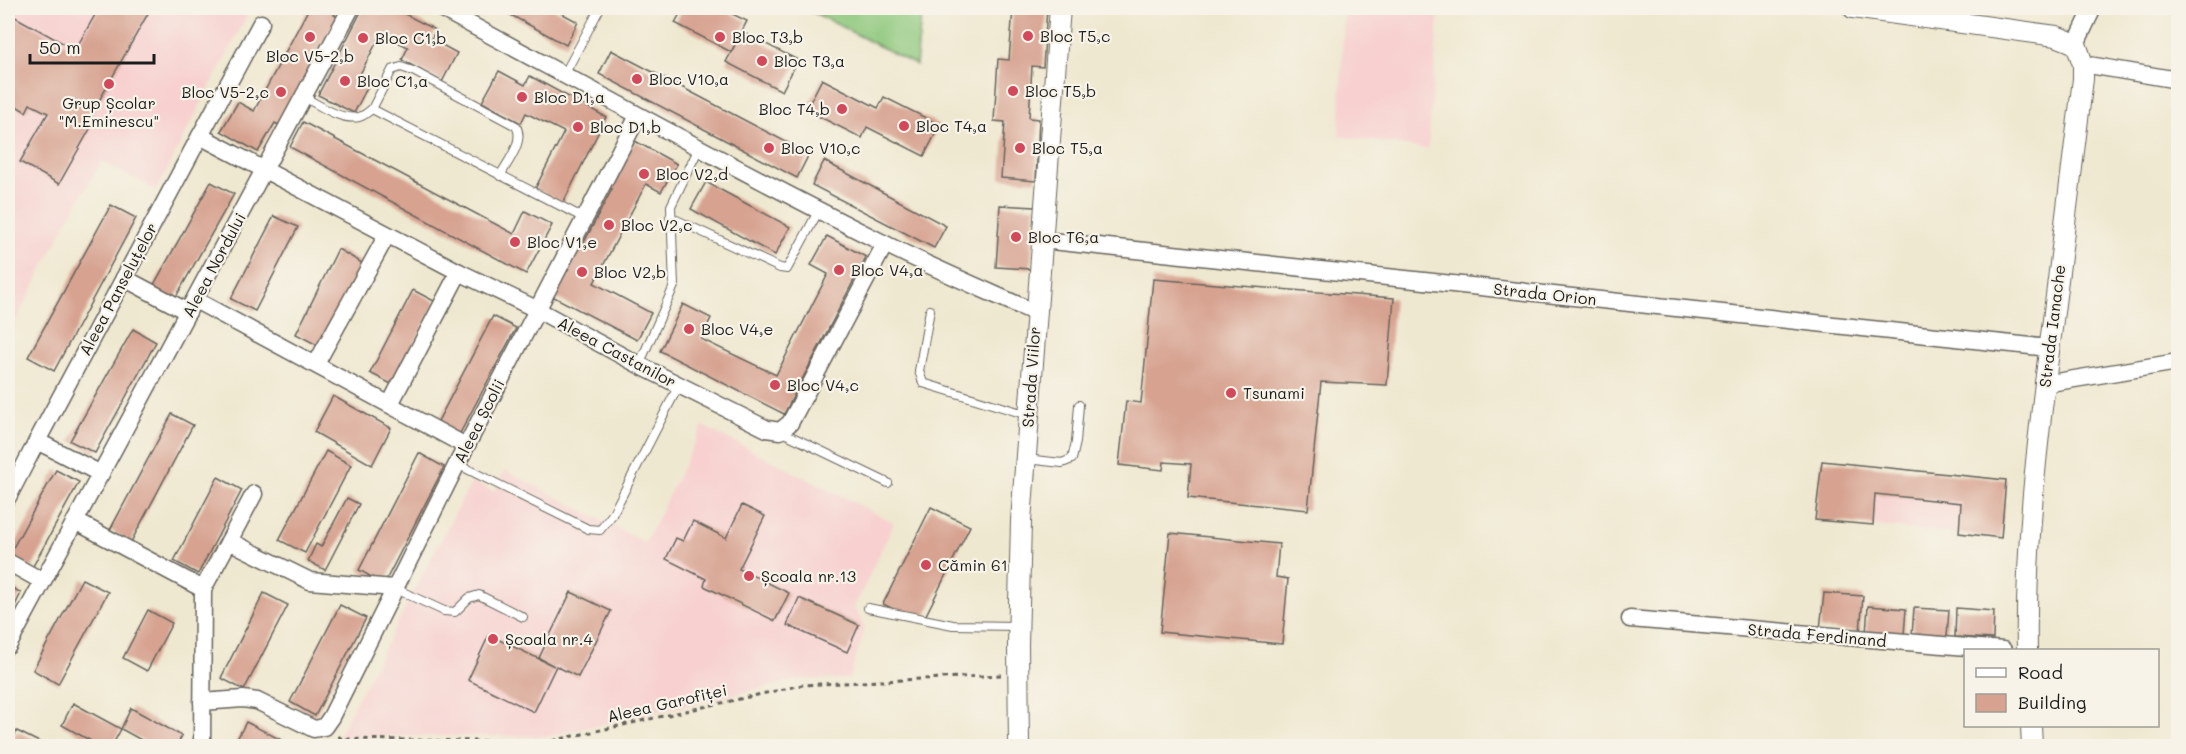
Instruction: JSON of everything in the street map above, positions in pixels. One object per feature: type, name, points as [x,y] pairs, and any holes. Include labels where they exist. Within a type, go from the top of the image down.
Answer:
[{"type":"street","name":"Aleea Nordului","points":[[8,646],[351,8]]},
{"type":"street","points":[[440,8],[638,116],[885,244],[1036,314]]},
{"type":"street","name":"Strada Viilor","points":[[1019,747],[1018,626],[1021,521],[1060,8]]},
{"type":"street","points":[[1853,8],[2056,36],[2076,44],[2092,8]]},
{"type":"street","name":"Aleea Panseluțelor","points":[[8,497],[261,23]]},
{"type":"street","name":"Strada Ianache","points":[[2027,649],[2028,545],[2044,384],[2084,79],[2083,64],[2076,44]]},
{"type":"street","points":[[2083,64],[2178,80]]},
{"type":"street","name":"Aleea Școlii","points":[[324,727],[536,309],[638,116]]},
{"type":"street","points":[[200,136],[265,170]]},
{"type":"street","name":"Aleea Castanilor","points":[[265,170],[459,272],[536,309],[639,365],[767,429],[780,430]]},
{"type":"street","points":[[316,364],[387,235]]},
{"type":"street","name":"Strada Orion","points":[[1042,240],[2049,348]]},
{"type":"street","points":[[780,430],[790,423],[885,244]]},
{"type":"street","points":[[390,404],[459,272]]},
{"type":"street","points":[[124,278],[191,306],[316,364],[466,446]]},
{"type":"street","points":[[2044,384],[2178,362]]},
{"type":"street","points":[[37,441],[101,474]]},
{"type":"street","points":[[202,747],[203,588],[254,494]]},
{"type":"street","points":[[75,521],[203,588]]},
{"type":"street","points":[[229,541],[310,581],[394,588]]},
{"type":"street","points":[[8,562],[42,581]]},
{"type":"street","name":"Strada Ferdinand","points":[[1630,619],[1980,649]]},
{"type":"street","points":[[202,702],[243,699],[257,701],[314,729],[324,727]]},
{"type":"street","points":[[2031,727],[2032,747]]},
{"type":"lane","points":[[564,75],[600,8]]},
{"type":"lane","points":[[304,97],[330,111],[351,117],[361,117],[372,109],[392,70],[401,66],[516,126],[519,139],[500,176]]},
{"type":"lane","points":[[372,109],[584,218]]},
{"type":"lane","points":[[639,365],[674,286],[671,206],[699,148]]},
{"type":"lane","points":[[670,217],[780,268],[787,269],[819,210]]},
{"type":"lane","points":[[930,310],[919,370],[923,383],[1028,416]]},
{"type":"lane","points":[[457,464],[588,529],[600,530],[612,515],[679,385]]},
{"type":"lane","points":[[1026,459],[1062,463],[1072,459],[1079,405]]},
{"type":"lane","points":[[780,430],[888,483]]},
{"type":"lane","points":[[394,588],[444,611],[455,612],[469,598],[479,595],[523,617]]},
{"type":"lane","points":[[868,608],[953,625],[1018,626]]},
{"type":"path","name":"Aleea Garofiței","points":[[324,727],[342,739],[547,742],[802,685],[1018,674]]},
{"type":"shaded area","name":"Grup Școlar \"M.Eminescu\"","points":[[8,8],[251,8],[156,190],[102,161],[69,217],[8,336]]},
{"type":"shaded area","points":[[1344,8],[1439,8],[1428,149],[1339,136]]},
{"type":"shaded area","points":[[703,426],[894,523],[854,608],[865,628],[849,679],[802,679],[550,736],[338,736],[472,481],[494,492],[505,470],[645,543]]},
{"type":"shaded area","points":[[1822,461],[2006,480],[2001,538],[1815,520]]},
{"type":"green space","points":[[805,8],[922,8],[916,65]]},
{"type":"building","points":[[99,8],[151,8],[90,117],[95,120],[59,184],[20,162],[48,113],[30,104],[26,112],[8,101],[8,13],[75,50]]},
{"type":"building","points":[[309,8],[338,8],[334,15],[338,17],[281,126],[275,123],[258,152],[221,131],[238,102],[254,111]]},
{"type":"building","points":[[363,8],[393,8],[436,30],[431,39],[457,53],[442,82],[402,60],[408,47],[381,34],[358,78],[369,84],[354,113],[318,95]]},
{"type":"building","points":[[498,8],[552,8],[578,22],[566,45]]},
{"type":"building","name":"Bloc T3,b","points":[[683,8],[720,8],[747,21],[731,52],[675,23]]},
{"type":"building","points":[[1013,8],[1047,8],[1043,67],[1032,66],[1029,118],[1039,119],[1036,181],[1001,178],[1005,122],[994,121],[998,59],[1009,60]]},
{"type":"building","name":"Bloc T3,a","points":[[742,32],[798,60],[782,91],[726,62]]},
{"type":"building","points":[[611,50],[809,154],[797,178],[599,74]]},
{"type":"building","points":[[499,71],[525,85],[530,76],[606,117],[563,203],[535,189],[564,132],[526,113],[521,123],[482,102]]},
{"type":"building","points":[[822,79],[878,108],[884,97],[940,125],[924,156],[867,127],[862,138],[806,110]]},
{"type":"building","points":[[303,122],[514,234],[525,211],[552,225],[526,274],[290,147]]},
{"type":"building","points":[[635,141],[677,164],[661,192],[646,184],[594,283],[651,313],[637,340],[552,296],[578,247],[581,248],[612,189],[609,188]]},
{"type":"building","points":[[824,161],[946,226],[934,248],[812,185]]},
{"type":"building","points":[[211,182],[234,194],[173,302],[151,290]]},
{"type":"building","points":[[706,182],[790,227],[775,255],[691,209]]},
{"type":"building","points":[[111,205],[136,218],[54,371],[28,357]]},
{"type":"building","name":"Bloc T6,a","points":[[1000,205],[1035,207],[1031,269],[996,267]]},
{"type":"building","points":[[274,216],[298,227],[255,311],[231,299]]},
{"type":"building","points":[[827,236],[866,257],[784,414],[660,351],[683,304],[711,318],[701,339],[776,375],[828,274],[811,265]]},
{"type":"building","points":[[338,249],[362,263],[319,346],[296,334]]},
{"type":"building","name":"Tsunami","points":[[1153,279],[1394,298],[1387,385],[1321,382],[1308,510],[1188,498],[1191,464],[1164,462],[1163,470],[1119,465],[1126,401],[1141,403]]},
{"type":"building","points":[[413,290],[436,302],[393,385],[370,373]]},
{"type":"building","points":[[493,316],[516,328],[458,437],[436,425]]},
{"type":"building","points":[[133,329],[156,342],[95,453],[70,441]]},
{"type":"building","points":[[333,396],[391,428],[372,465],[314,432]]},
{"type":"building","points":[[172,414],[193,425],[131,542],[110,530]]},
{"type":"building","points":[[326,451],[351,465],[305,553],[279,540]]},
{"type":"building","points":[[419,453],[444,467],[384,584],[359,570]]},
{"type":"building","points":[[1822,461],[2006,480],[2001,538],[1959,533],[1961,503],[1875,494],[1873,525],[1815,520]]},
{"type":"building","points":[[8,462],[20,468],[8,490]]},
{"type":"building","points":[[56,470],[79,482],[32,568],[9,555]]},
{"type":"building","points":[[218,477],[242,490],[198,574],[174,561]]},
{"type":"building","points":[[347,498],[359,504],[325,570],[308,561],[316,544],[321,547]]},
{"type":"building","points":[[742,505],[765,516],[739,569],[789,593],[775,621],[704,586],[706,579],[666,559],[676,538],[683,541],[693,521],[726,538]]},
{"type":"building","name":"Cămin 61","points":[[931,507],[970,526],[922,623],[883,604]]},
{"type":"building","points":[[1170,533],[1279,544],[1276,577],[1288,579],[1282,644],[1160,632]]},
{"type":"building","points":[[82,579],[108,592],[58,684],[33,670]]},
{"type":"building","points":[[8,585],[21,593],[8,620]]},
{"type":"building","points":[[571,592],[611,611],[578,677],[556,666],[534,712],[468,680],[489,635],[554,666],[539,658]]},
{"type":"building","points":[[264,593],[288,605],[244,690],[221,678]]},
{"type":"building","points":[[1824,593],[1863,596],[1860,632],[1820,629]]},
{"type":"building","points":[[799,598],[859,625],[847,652],[787,625]]},
{"type":"building","points":[[340,605],[366,618],[315,716],[290,702]]},
{"type":"building","points":[[1868,606],[1906,609],[1904,635],[1866,633]]},
{"type":"building","points":[[1914,608],[1949,610],[1947,637],[1912,635]]},
{"type":"building","points":[[1956,608],[1994,611],[1993,639],[1955,637]]},
{"type":"building","points":[[148,610],[172,623],[147,671],[123,658]]},
{"type":"building","points":[[73,703],[121,729],[112,746],[100,746],[62,725]]},
{"type":"building","points":[[131,708],[182,736],[176,746],[152,746],[121,729]]},
{"type":"building","points":[[246,722],[293,746],[234,745]]},
{"type":"building","points":[[17,731],[47,746],[9,746]]},
{"type":"place","name":"Bloc T5,c","points":[[1028,36]]},
{"type":"place","name":"Bloc V5-2,b","points":[[310,37]]},
{"type":"place","name":"Bloc T3,b","points":[[720,37]]},
{"type":"place","name":"Bloc C1,b","points":[[363,38]]},
{"type":"place","name":"Bloc T3,a","points":[[762,61]]},
{"type":"place","name":"Bloc V10,a","points":[[637,79]]},
{"type":"place","name":"Bloc C1,a","points":[[345,81]]},
{"type":"place","name":"Grup Școlar \"M.Eminescu\"","points":[[109,84]]},
{"type":"place","name":"Bloc T5,b","points":[[1013,91]]},
{"type":"place","name":"Bloc V5-2,c","points":[[281,92]]},
{"type":"place","name":"Bloc D1,a","points":[[522,97]]},
{"type":"place","name":"Bloc T4,b","points":[[842,109]]},
{"type":"place","name":"Bloc T4,a","points":[[904,126]]},
{"type":"place","name":"Bloc D1,b","points":[[578,127]]},
{"type":"place","name":"Bloc V10,c","points":[[769,148]]},
{"type":"place","name":"Bloc T5,a","points":[[1020,148]]},
{"type":"place","name":"Bloc V2,d","points":[[644,174]]},
{"type":"place","name":"Bloc V2,c","points":[[609,225]]},
{"type":"place","name":"Bloc T6,a","points":[[1016,237]]},
{"type":"place","name":"Bloc V1,e","points":[[515,242]]},
{"type":"place","name":"Bloc V4,a","points":[[839,270]]},
{"type":"place","name":"Bloc V2,b","points":[[582,272]]},
{"type":"place","name":"Bloc V4,e","points":[[689,329]]},
{"type":"place","name":"Bloc V4,c","points":[[775,385]]},
{"type":"place","name":"Tsunami","points":[[1231,393]]},
{"type":"place","name":"Cămin 61","points":[[926,565]]},
{"type":"place","name":"Școala nr.13","points":[[749,576]]},
{"type":"place","name":"Școala nr.4","points":[[493,639]]}]
